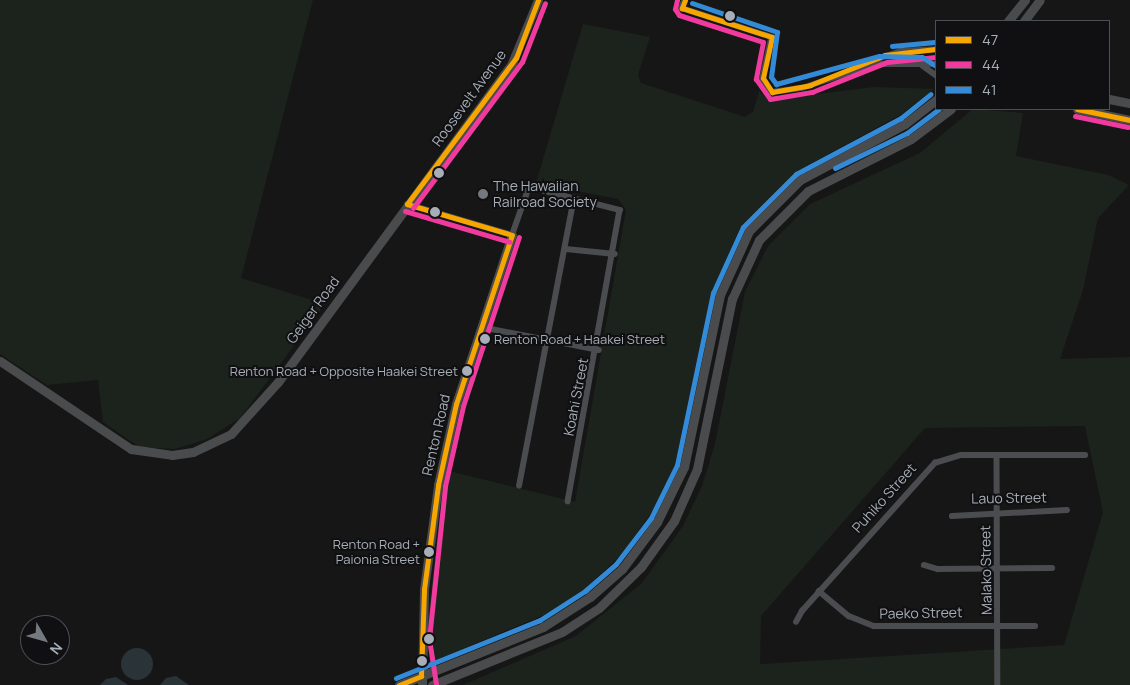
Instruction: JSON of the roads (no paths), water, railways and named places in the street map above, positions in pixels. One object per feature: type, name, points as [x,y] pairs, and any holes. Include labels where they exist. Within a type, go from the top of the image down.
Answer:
[{"type":"main road","name":"Roosevelt Avenue","points":[[408,204],[516,58],[538,0]]},
{"type":"main road","points":[[1009,20],[1025,0]]},
{"type":"main road","points":[[1025,20],[1040,0]]},
{"type":"main road","points":[[1110,99],[1130,103]]},
{"type":"main road","points":[[399,685],[424,678],[555,620],[601,588],[631,558],[665,509],[684,467],[720,295],[746,236],[772,203],[800,180],[905,124],[935,101]]},
{"type":"main road","points":[[431,685],[562,632],[599,608],[636,573],[674,521],[698,469],[732,300],[759,240],[808,191],[911,139],[950,110]]},
{"type":"main road","points":[[1082,110],[1130,120]]},
{"type":"main road","name":"Geiger Road","points":[[0,361],[131,449],[172,455],[200,450],[230,434],[247,418],[408,204]]},
{"type":"main road","name":"Renton Road","points":[[431,685],[424,678],[422,640],[438,485],[456,404],[512,235]]},
{"type":"street","points":[[685,0],[682,8],[772,38],[763,78],[770,92],[802,88],[857,68],[885,55],[935,49]]},
{"type":"street","points":[[920,64],[935,74]]},
{"type":"street","points":[[857,68],[935,64]]},
{"type":"street","name":"Renton Road","points":[[512,235],[529,187],[574,198]]},
{"type":"street","points":[[519,486],[549,340],[574,198]]},
{"type":"street","name":"Koahi Street","points":[[568,501],[599,350],[620,210],[574,198]]},
{"type":"street","points":[[408,204],[512,235]]},
{"type":"street","points":[[566,250],[614,254]]},
{"type":"street","points":[[481,326],[599,350]]},
{"type":"street","name":"Malako Street","points":[[997,455],[998,685]]},
{"type":"street","name":"Puhiko Street","points":[[796,622],[819,591],[930,467],[954,456],[1085,455]]},
{"type":"street","name":"Lauo Street","points":[[952,516],[998,511],[1066,510]]},
{"type":"street","points":[[924,565],[938,569],[1052,568]]},
{"type":"street","name":"Paeko Street","points":[[819,591],[849,616],[874,626],[1035,626]]},
{"type":"place","name":"The Hawaiian Railroad Society","points":[[483,194]]},
{"type":"place","name":"Renton Road + Haakei Street","points":[[485,339]]},
{"type":"place","name":"Renton Road + Opposite Haakei Street","points":[[467,371]]},
{"type":"place","name":"Renton Road + Paionia Street","points":[[429,552]]}]
